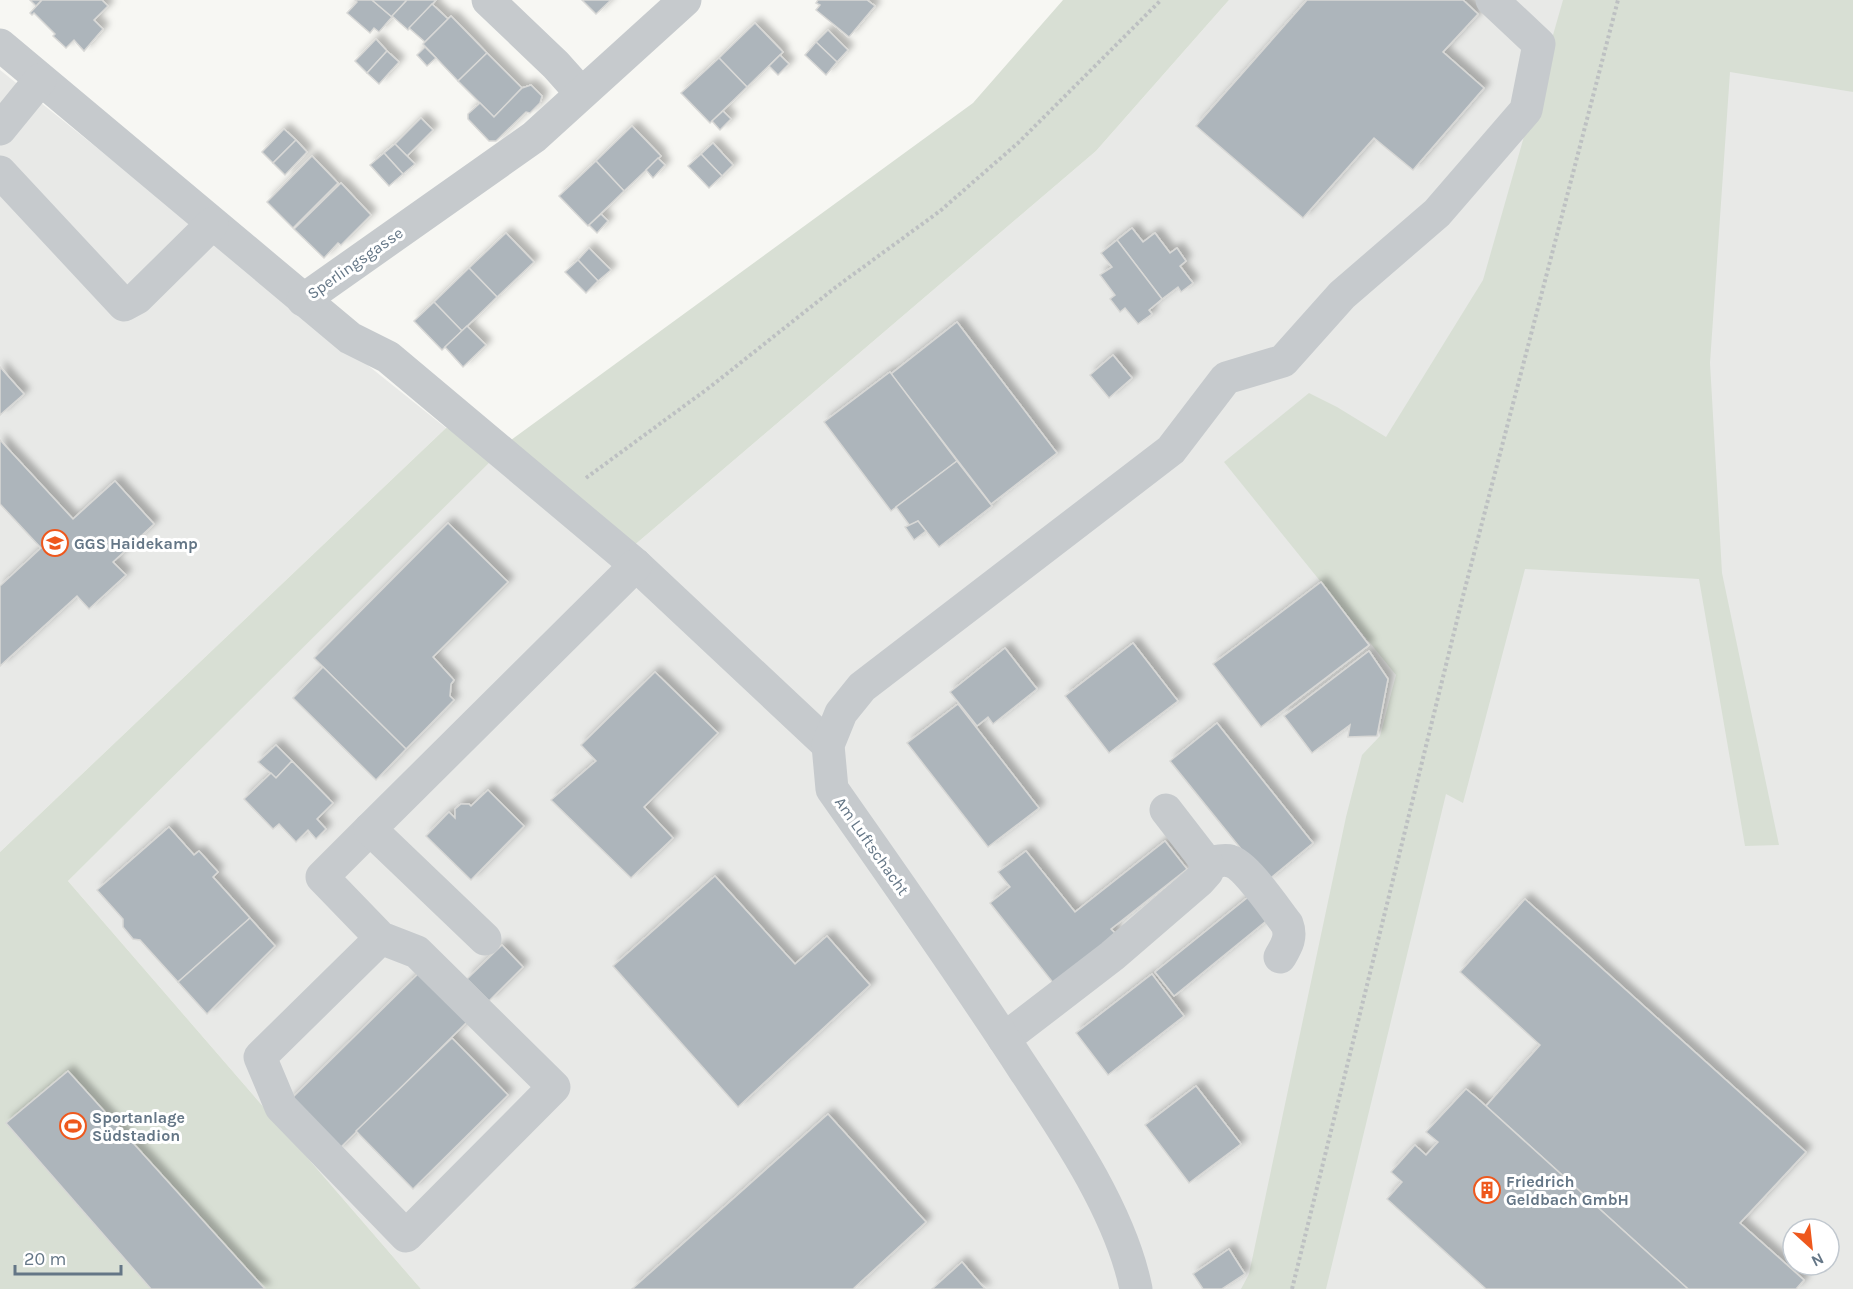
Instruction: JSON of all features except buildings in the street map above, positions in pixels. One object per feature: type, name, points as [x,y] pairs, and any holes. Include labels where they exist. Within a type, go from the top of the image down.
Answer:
[{"type":"street","points":[[488,0],[556,65],[581,93]]},
{"type":"street","name":"Sperlingsgasse","points":[[0,45],[303,300],[534,137],[685,0]]},
{"type":"street","name":"Am Luftschacht","points":[[1136,1289],[1116,1227],[1074,1146],[1004,1039],[832,789],[828,744],[841,713],[862,687],[1171,450],[1226,378],[1283,361],[1342,295],[1437,213],[1526,110],[1539,44],[1492,0]]},
{"type":"street","points":[[0,129],[40,80]]},
{"type":"street","points":[[0,172],[124,305],[137,298],[212,224]]},
{"type":"street","points":[[303,300],[350,338],[388,357],[636,565],[828,744]]},
{"type":"street","points":[[381,938],[260,1057],[281,1107],[406,1236],[554,1087],[417,952],[381,938],[322,877],[636,565]]},
{"type":"street","points":[[1004,1039],[1112,956],[1207,872],[1207,862],[1166,810]]},
{"type":"street","points":[[370,829],[485,939]]},
{"type":"street","points":[[1207,862],[1227,860],[1236,863],[1248,874],[1287,924],[1290,933],[1288,944],[1280,957]]},
{"type":"path","points":[[557,499],[710,387],[836,287],[940,211],[1018,143],[1161,0]]},
{"type":"path","points":[[1292,1289],[1463,596],[1618,0]]},
{"type":"shaded area","points":[[1063,0],[1229,0],[1096,151],[624,554],[511,441],[68,881],[421,1289],[0,1289],[0,852],[446,428],[511,440],[973,103]]},
{"type":"shaded area","points":[[1229,0],[1594,0],[1853,92],[1853,1289],[421,1289],[68,881],[511,440],[624,554],[1096,151]]},
{"type":"shaded area","points":[[1563,0],[1853,0],[1853,92],[1730,72],[1710,363],[1722,573],[1779,845],[1745,846],[1699,579],[1525,569],[1463,803],[1446,794],[1326,1289],[1241,1289],[1249,1274],[1346,817],[1362,755],[1380,736],[1396,675],[1224,462],[1309,393],[1386,437],[1483,280]]},
{"type":"shaded area","points":[[0,70],[446,428],[0,852]]},
{"type":"place","name":"GGS Haidekamp","points":[[55,543]]},
{"type":"place","name":"Sportanlage Südstadion","points":[[73,1126]]},
{"type":"place","name":"Friedrich Geldbach GmbH","points":[[1487,1190]]}]
